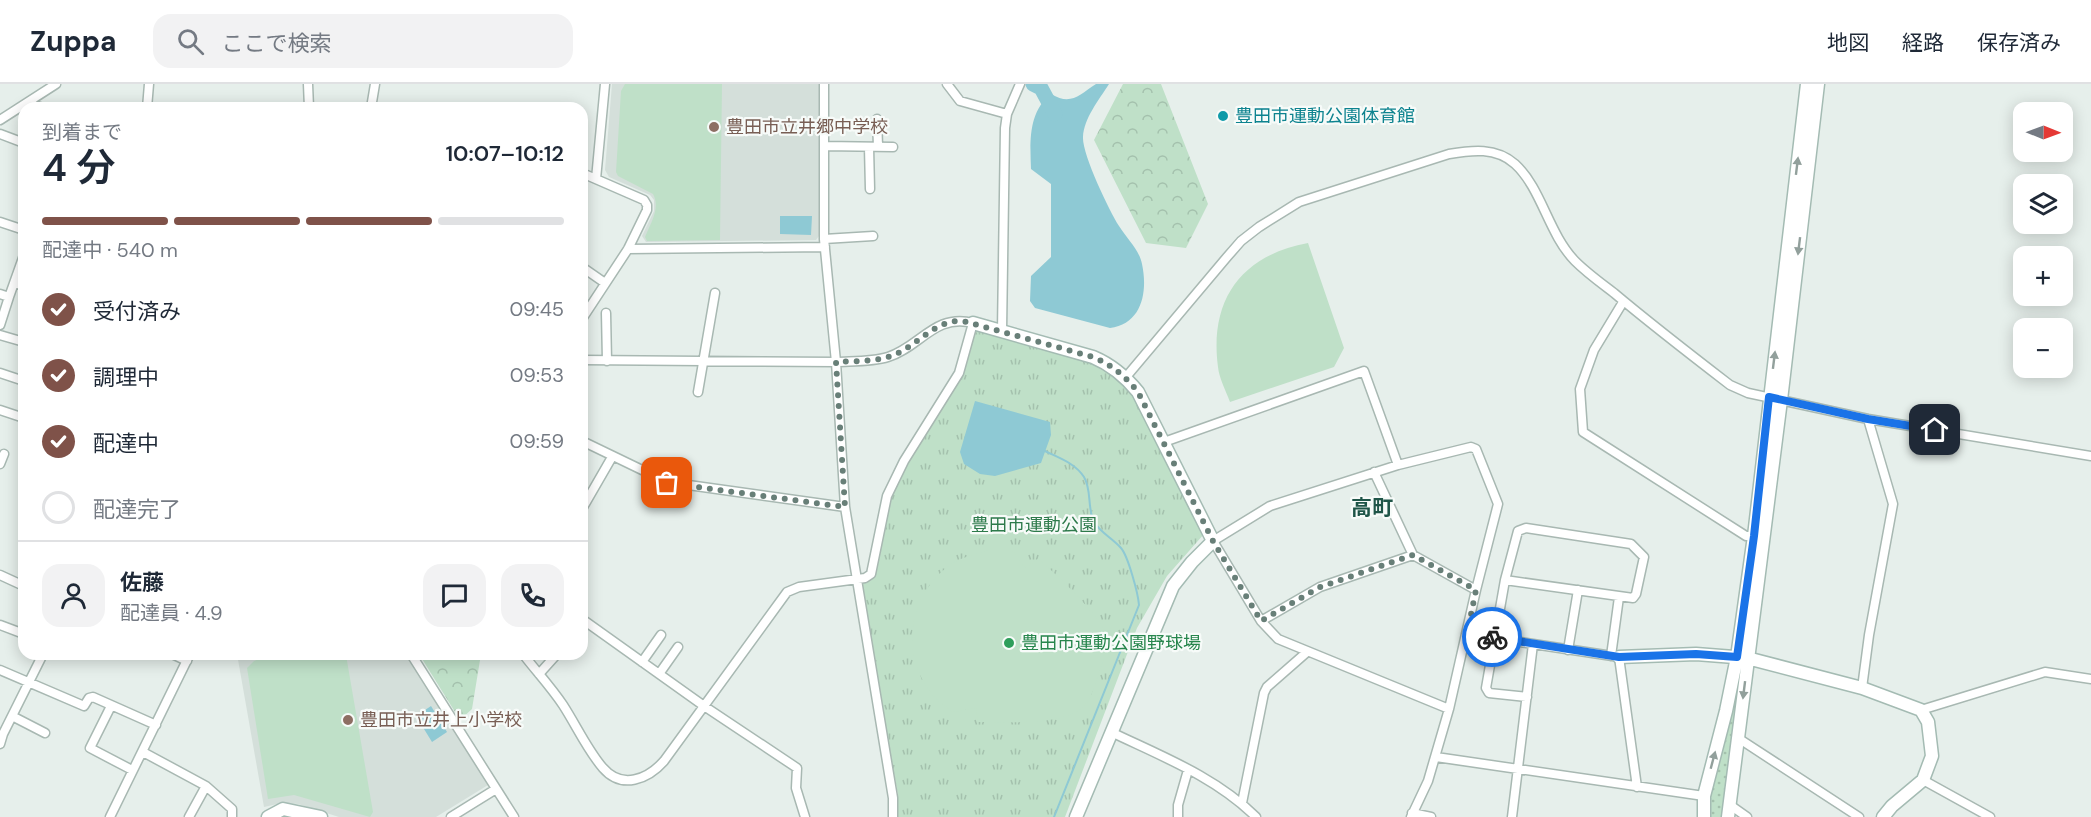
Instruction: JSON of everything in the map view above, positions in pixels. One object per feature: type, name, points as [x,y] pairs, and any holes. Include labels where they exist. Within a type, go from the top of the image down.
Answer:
[{"type":"street","points":[[29,102],[56,84]]},
{"type":"street","points":[[148,102],[149,84]]},
{"type":"street","points":[[308,84],[309,102]]},
{"type":"street","points":[[372,102],[375,84]]},
{"type":"street","points":[[596,180],[605,84]]},
{"type":"street","points":[[824,84],[825,243],[836,362],[845,507],[893,798],[893,817]]},
{"type":"street","points":[[947,84],[960,101],[1007,114]]},
{"type":"street","points":[[1747,817],[1729,811],[1738,738],[1742,657],[1754,536],[1775,399],[1806,84]]},
{"type":"street","points":[[1704,817],[1704,796],[1742,657],[1818,84]]},
{"type":"street","points":[[1002,332],[1005,128],[1007,114],[1020,85]]},
{"type":"street","points":[[0,120],[18,109]]},
{"type":"street","points":[[870,189],[877,119]]},
{"type":"street","points":[[0,134],[18,141]]},
{"type":"street","points":[[824,146],[893,147]]},
{"type":"street","points":[[1126,377],[1241,241],[1258,227],[1299,202],[1449,154],[1472,150],[1497,152],[1515,164],[1531,185],[1554,233],[1575,260],[1623,302],[1730,385],[1748,393],[1868,419],[2091,456]]},
{"type":"street","points":[[588,176],[644,200],[647,205],[628,249],[588,310]]},
{"type":"street","points":[[0,222],[18,228]]},
{"type":"street","points":[[628,249],[825,243],[873,236]]},
{"type":"street","points":[[588,271],[605,283]]},
{"type":"street","points":[[0,325],[4,296],[14,283],[18,272]]},
{"type":"street","points":[[14,283],[18,284]]},
{"type":"street","points":[[698,392],[715,293]]},
{"type":"street","points":[[1623,302],[1594,350],[1580,389],[1582,432],[1746,536],[1754,536]]},
{"type":"street","points":[[606,313],[607,361]]},
{"type":"street","points":[[588,360],[836,362],[886,357],[906,348],[936,327],[957,320],[1093,357],[1110,364],[1126,377],[1138,392],[1213,541],[1261,621],[1278,639],[1449,709]]},
{"type":"street","points":[[527,660],[561,703],[604,770],[620,778],[636,779],[652,773],[664,761],[787,592],[799,587],[865,578],[871,574],[887,496],[904,461],[959,373],[973,323]]},
{"type":"street","points":[[0,335],[18,340]]},
{"type":"street","points":[[1164,442],[1364,371],[1398,465]]},
{"type":"street","points":[[0,372],[18,379]]},
{"type":"street","points":[[0,410],[18,416]]},
{"type":"street","points":[[1862,688],[1869,635],[1893,504],[1868,419]]},
{"type":"street","points":[[588,444],[667,483],[845,507]]},
{"type":"street","points":[[1076,817],[1173,586],[1213,541],[1270,506],[1374,472],[1471,447],[1476,449],[1498,504],[1436,757],[1428,781],[1411,815],[1431,817]]},
{"type":"street","points":[[0,464],[4,454]]},
{"type":"street","points":[[588,499],[612,457]]},
{"type":"street","points":[[1374,472],[1413,555],[1476,590]]},
{"type":"street","points":[[1505,580],[1633,598],[1636,594],[1644,557],[1631,544],[1526,528],[1516,534],[1505,580],[1486,691],[1527,697]]},
{"type":"street","points":[[1261,621],[1320,587],[1413,555]]},
{"type":"street","points":[[0,575],[18,583]]},
{"type":"street","points":[[1568,650],[1578,590]]},
{"type":"street","points":[[1619,597],[1615,657],[1637,787]]},
{"type":"street","points":[[588,623],[704,706],[797,768],[796,788],[805,817]]},
{"type":"street","points":[[0,625],[18,632]]},
{"type":"street","points":[[1467,634],[1615,657],[1696,654],[1742,657],[1862,688],[1922,710],[1928,722],[1932,756],[1923,780],[1892,806],[1883,817]]},
{"type":"street","points":[[642,662],[661,635]]},
{"type":"street","points":[[1512,817],[1533,644]]},
{"type":"street","points":[[659,674],[678,647]]},
{"type":"street","points":[[1242,802],[1264,693],[1267,687],[1307,652]]},
{"type":"street","points":[[0,744],[40,660]]},
{"type":"street","points":[[110,817],[187,660]]},
{"type":"street","points":[[415,660],[514,817]]},
{"type":"street","points":[[539,674],[553,660]]},
{"type":"street","points":[[0,670],[84,706],[88,698],[93,697],[156,725]]},
{"type":"street","points":[[1922,710],[2045,672],[2091,679]]},
{"type":"street","points":[[111,706],[90,748],[132,770]]},
{"type":"street","points":[[12,716],[45,733]]},
{"type":"street","points":[[1111,732],[1206,778],[1242,802],[1257,817]]},
{"type":"street","points":[[1738,738],[1859,817]]},
{"type":"street","points":[[143,752],[206,786],[232,809],[232,817]]},
{"type":"street","points":[[1436,757],[1704,796]]},
{"type":"street","points":[[1178,817],[1178,805],[1188,770]]},
{"type":"street","points":[[1923,780],[1990,817]]},
{"type":"street","points":[[189,817],[206,786]]},
{"type":"street","points":[[451,817],[496,789]]},
{"type":"street","points":[[268,817],[283,809],[321,817]]},
{"type":"shaded area","name":"豊田市立井郷中学校","points":[[612,84],[819,84],[819,236],[816,240],[646,242],[642,236],[654,211],[654,200],[650,195],[609,177],[605,170]]},
{"type":"shaded area","name":"豊田市立井上小学校","points":[[238,660],[410,660],[488,785],[436,817],[339,817],[298,804],[282,803],[264,807]]},
{"type":"green space","points":[[625,84],[722,84],[720,240],[647,241],[645,237],[656,205],[653,194],[618,176],[616,172],[621,91]]},
{"type":"green space","points":[[1123,84],[1161,84],[1208,204],[1186,248],[1146,243],[1094,140]]},
{"type":"green space","points":[[1308,243],[1344,348],[1334,367],[1230,402],[1219,371],[1217,343],[1219,321],[1225,301],[1235,284],[1248,270],[1265,258],[1285,249]]},
{"type":"green space","name":"豊田市運動公園","points":[[977,328],[1101,364],[1132,391],[1204,534],[1167,576],[1137,628],[1065,817],[897,817],[898,795],[860,584],[871,579],[891,490],[954,376]]},
{"type":"green space","name":"豊田市運動公園野球場","points":[[989,550],[1012,550],[1025,568],[1038,559],[1055,573],[1102,626],[1107,639],[1105,655],[1090,697],[1082,708],[1073,714],[1032,722],[978,722],[976,708],[953,712],[934,697],[922,678],[915,661],[912,643],[913,625],[925,592],[936,577],[954,562]]},
{"type":"green space","points":[[347,660],[373,812],[370,817],[294,795],[268,799],[247,668],[254,661]]},
{"type":"green space","points":[[423,660],[480,660],[472,709],[460,720]]},
{"type":"green space","points":[[1740,675],[1743,676],[1724,817],[1709,817],[1715,764]]},
{"type":"water","points":[[1096,84],[1109,84],[1086,123],[1084,145],[1091,168],[1109,208],[1138,254],[1144,275],[1143,296],[1136,313],[1121,325],[1110,328],[1035,308],[1030,301],[1031,276],[1051,257],[1051,184],[1031,169],[1031,138],[1034,119],[1043,101],[1051,94],[1064,99],[1075,98]]},
{"type":"water","points":[[780,216],[812,216],[811,235],[780,234]]},
{"type":"water","points":[[975,401],[1050,422],[1051,435],[1041,463],[995,476],[980,474],[964,464],[960,452]]},
{"type":"water","points":[[431,706],[447,732],[432,742],[416,716]]},
{"type":"waterway","points":[[1033,84],[1041,88],[1055,114]]},
{"type":"waterway","points":[[1045,451],[1071,464],[1084,477],[1094,522],[1124,552],[1139,605],[1054,817]]},
{"type":"way so far","points":[[667,483],[845,507],[836,362],[886,357],[898,353],[936,327],[957,320],[963,321],[1093,357],[1110,364],[1126,377],[1138,392],[1213,541],[1261,621],[1320,587],[1413,555],[1476,590],[1467,634],[1492,637]]},
{"type":"place","name":"豊田市運動公園体育館","points":[[1223,116]]},
{"type":"place","name":"豊田市立井郷中学校","points":[[714,127]]},
{"type":"place","name":"豊田市運動公園野球場","points":[[1009,643]]},
{"type":"place","name":"豊田市立井上小学校","points":[[348,720]]},
{"type":"district","name":"高町","points":[[1372,508]]},
{"type":"route","points":[[1492,637],[1619,657],[1696,654],[1737,657],[1754,536],[1769,397],[1868,419],[1935,430]]}]
